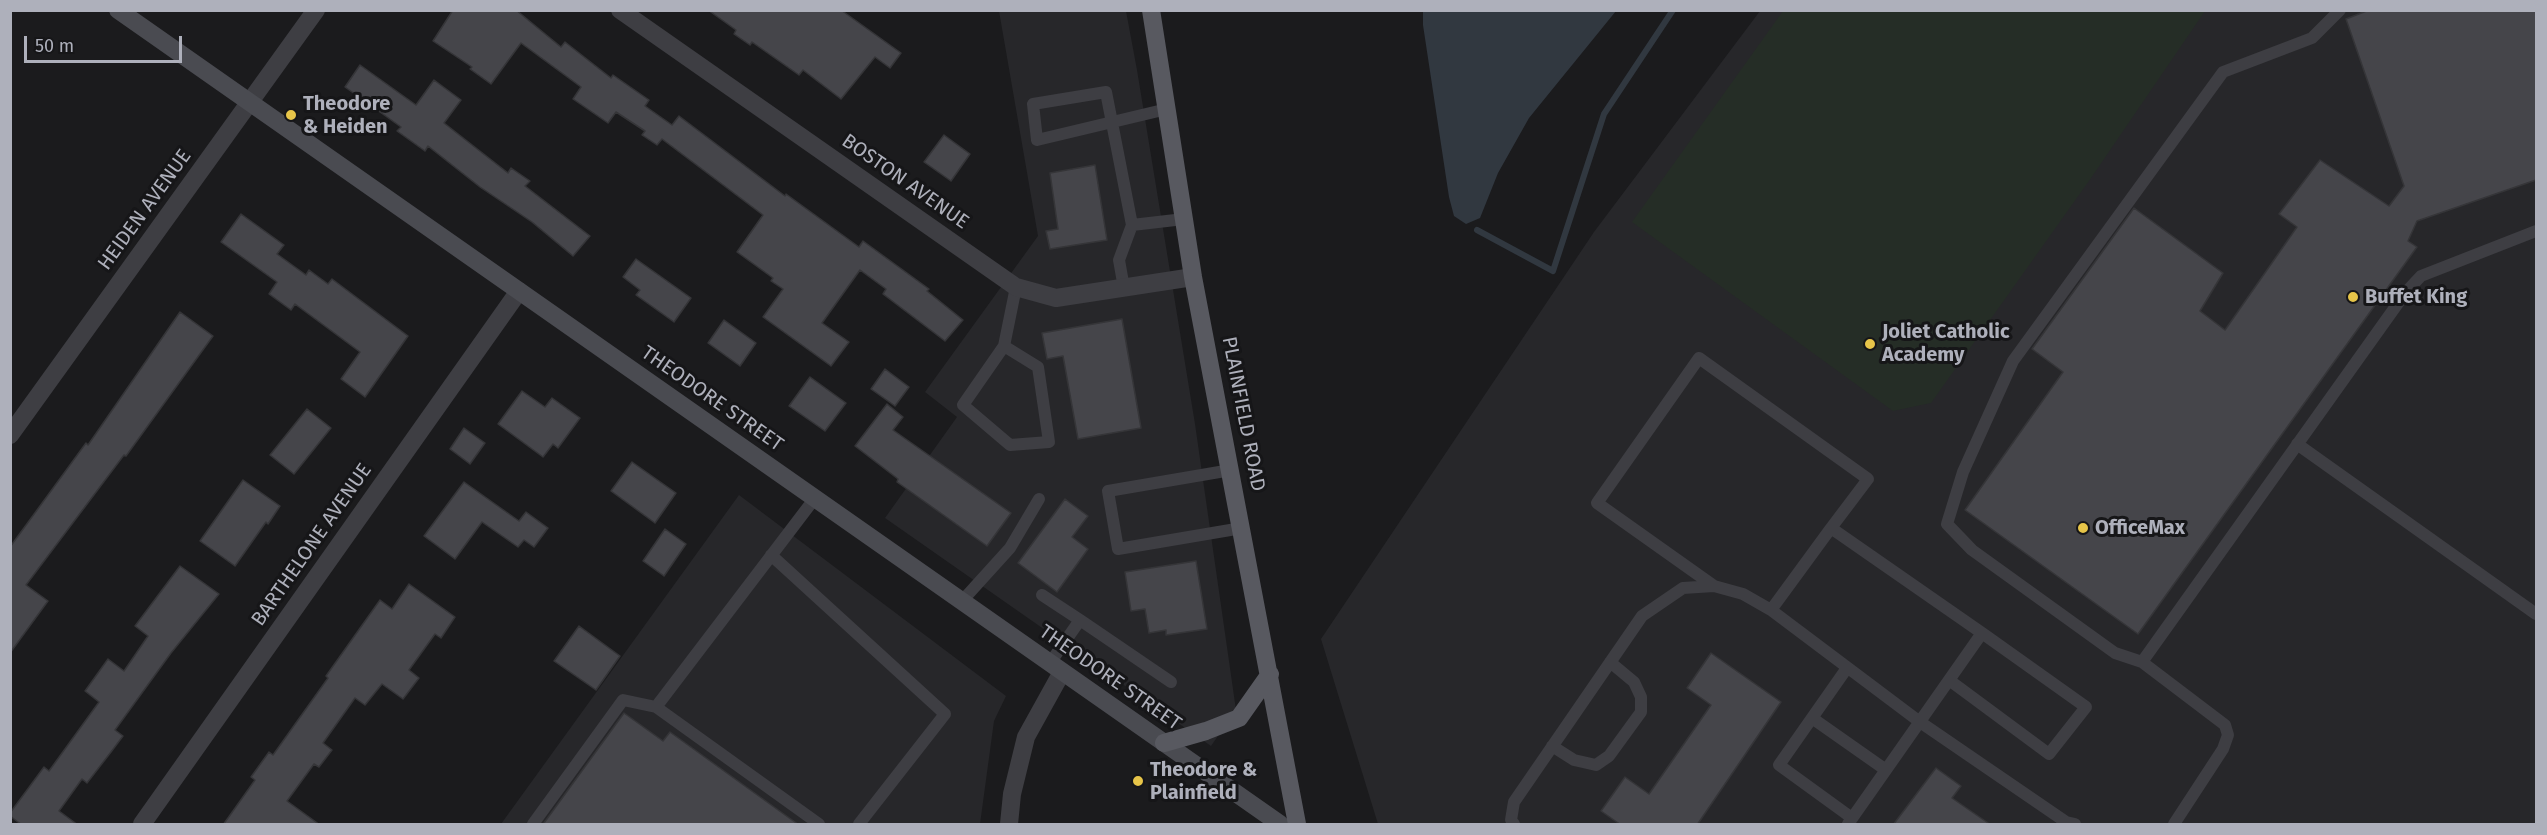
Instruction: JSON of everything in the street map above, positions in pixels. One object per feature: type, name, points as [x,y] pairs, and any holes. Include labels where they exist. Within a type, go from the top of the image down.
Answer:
[{"type":"main road","name":"THEODORE STREET","points":[[118,10],[1280,825]]},
{"type":"main road","name":"PLAINFIELD ROAD","points":[[1151,10],[1193,277],[1297,825]]},
{"type":"main road","points":[[1164,743],[1206,731],[1239,718],[1270,674]]},
{"type":"street","name":"HEIDEN AVENUE","points":[[10,435],[316,10]]},
{"type":"street","name":"BOSTON AVENUE","points":[[620,10],[1016,287],[1056,298],[1193,277]]},
{"type":"street","name":"BARTHELONE AVENUE","points":[[142,825],[519,291]]},
{"type":"street","points":[[1009,825],[1012,794],[1026,737],[1056,667]]},
{"type":"lane","points":[[2174,825],[2223,749],[2228,735],[2224,725],[2142,662],[2115,653],[1972,550],[1947,524],[1963,472],[2013,361],[2223,72],[2312,38],[2340,10]]},
{"type":"lane","points":[[1124,288],[1119,260],[1132,225],[1114,122],[1106,92],[1034,104],[1036,140],[1114,122],[1167,109]]},
{"type":"lane","points":[[1132,225],[1184,219]]},
{"type":"lane","points":[[2142,662],[2406,292],[2421,276],[2536,231]]},
{"type":"lane","points":[[1004,346],[1038,367],[1049,442],[1010,445],[963,405],[1004,346],[1016,287]]},
{"type":"lane","points":[[1714,586],[1597,503],[1699,358],[1868,479],[1771,610]]},
{"type":"lane","points":[[2297,444],[2536,614]]},
{"type":"lane","points":[[1231,471],[1108,491],[1118,549],[1242,528]]},
{"type":"lane","points":[[656,707],[814,498]]},
{"type":"lane","points":[[962,601],[1010,548],[1039,499]]},
{"type":"lane","points":[[1832,528],[2085,707],[2049,754],[1949,680]]},
{"type":"lane","points":[[771,555],[945,714],[859,825]]},
{"type":"lane","points":[[1514,825],[1511,820],[1514,802],[1642,616],[1683,588],[1714,586],[1743,594],[1771,610],[1920,722],[2066,822],[2075,825]]},
{"type":"lane","points":[[1042,595],[1171,682]]},
{"type":"lane","points":[[1056,667],[1080,620]]},
{"type":"lane","points":[[1847,668],[1779,765],[1850,821],[1982,633]]},
{"type":"lane","points":[[1552,746],[1574,760],[1596,765],[1609,756],[1641,712],[1641,697],[1634,682],[1610,662]]},
{"type":"lane","points":[[533,825],[623,700],[656,707],[819,825]]},
{"type":"lane","points":[[1812,718],[1886,770]]},
{"type":"shaded area","points":[[999,11],[1126,11],[1195,424],[1236,710],[1211,746],[885,518],[957,417],[925,392],[1038,236]]},
{"type":"shaded area","points":[[1423,11],[1616,11],[1529,118],[1498,173],[1480,218],[1466,224],[1454,216],[1449,197],[1423,25]]},
{"type":"shaded area","points":[[1760,11],[2536,11],[2536,824],[1378,824],[1321,639],[1594,232]]},
{"type":"shaded area","name":"Joliet Catholic Academy","points":[[1783,11],[2205,11],[2091,178],[1931,403],[1893,411],[1632,222]]},
{"type":"shaded area","points":[[739,495],[1006,696],[994,721],[980,824],[501,824]]},
{"type":"building","points":[[453,10],[516,10],[561,47],[565,42],[611,78],[613,75],[649,100],[645,106],[672,125],[679,116],[785,196],[786,194],[859,247],[863,241],[929,289],[927,291],[963,320],[945,341],[883,294],[886,289],[860,270],[822,323],[849,342],[831,366],[763,317],[783,289],[771,281],[773,278],[737,252],[763,215],[662,139],[657,145],[642,135],[645,131],[616,112],[608,123],[573,99],[581,87],[521,43],[491,84],[470,69],[472,67],[433,41]]},
{"type":"building","points":[[708,10],[841,10],[901,53],[890,68],[875,57],[841,99],[803,70],[799,75],[752,42],[750,45],[734,34],[736,30]]},
{"type":"building","points":[[2369,10],[2536,10],[2536,180],[2417,221],[2408,241],[2417,247],[2138,634],[1965,510],[2063,372],[2032,349],[2134,208],[2223,273],[2200,311],[2225,330],[2297,227],[2279,214],[2320,160],[2389,206],[2404,186],[2346,19]]},
{"type":"building","points":[[360,65],[416,105],[434,80],[461,100],[444,123],[508,173],[511,168],[530,181],[525,186],[590,236],[573,256],[532,222],[480,187],[428,146],[425,151],[397,131],[401,127],[345,87]]},
{"type":"building","points":[[944,135],[970,154],[951,181],[924,162]]},
{"type":"building","points":[[1095,165],[1107,240],[1050,249],[1046,231],[1058,229],[1050,173]]},
{"type":"building","points":[[241,214],[284,245],[277,254],[306,275],[309,270],[328,284],[332,279],[408,336],[365,397],[341,379],[360,352],[295,304],[291,310],[269,294],[277,282],[221,242]]},
{"type":"building","points":[[636,259],[691,298],[674,322],[636,295],[640,290],[623,277]]},
{"type":"building","points":[[180,312],[213,336],[126,456],[124,455],[26,585],[48,601],[10,653],[10,547],[86,443],[88,445]]},
{"type":"building","points":[[1122,319],[1141,428],[1078,439],[1063,356],[1047,359],[1042,333]]},
{"type":"building","points":[[724,320],[756,343],[740,366],[708,343]]},
{"type":"building","points":[[885,369],[909,387],[895,406],[871,389]]},
{"type":"building","points":[[810,377],[846,403],[825,431],[789,406]]},
{"type":"building","points":[[522,391],[545,407],[552,398],[580,418],[558,448],[553,444],[543,457],[498,424]]},
{"type":"building","points":[[887,404],[903,417],[893,430],[1011,513],[987,546],[897,482],[898,479],[855,446]]},
{"type":"building","points":[[307,409],[331,428],[294,474],[270,455]]},
{"type":"building","points":[[464,428],[485,443],[470,464],[450,449]]},
{"type":"building","points":[[632,462],[676,493],[655,523],[611,491]]},
{"type":"building","points":[[243,480],[280,506],[235,566],[200,541]]},
{"type":"building","points":[[464,482],[519,521],[526,512],[548,528],[534,547],[524,540],[518,547],[482,522],[455,559],[424,536]]},
{"type":"building","points":[[1065,499],[1088,516],[1072,537],[1088,549],[1057,592],[1018,563]]},
{"type":"building","points":[[665,529],[686,544],[664,576],[643,561]]},
{"type":"building","points":[[1196,561],[1207,629],[1166,635],[1166,630],[1149,633],[1145,609],[1131,611],[1125,572]]},
{"type":"building","points":[[180,566],[219,594],[171,653],[115,730],[123,736],[87,783],[82,779],[59,811],[78,825],[22,825],[10,816],[10,813],[44,767],[49,771],[99,702],[85,691],[108,659],[124,671],[148,636],[135,626]]},
{"type":"building","points":[[409,584],[455,617],[441,638],[435,634],[409,670],[419,678],[403,699],[382,684],[365,705],[355,698],[323,743],[332,750],[319,767],[314,764],[287,801],[320,825],[223,825],[255,780],[251,777],[269,752],[273,755],[380,600],[392,609]]},
{"type":"building","points":[[579,626],[620,656],[596,690],[554,661]]},
{"type":"building","points":[[1711,653],[1781,702],[1697,825],[1621,825],[1601,811],[1625,777],[1649,794],[1711,705],[1687,688]]},
{"type":"building","points":[[624,713],[663,741],[670,732],[799,825],[546,825],[544,823]]},
{"type":"building","points":[[1936,768],[1961,786],[1952,798],[1991,825],[1893,825]]},
{"type":"waterway","points":[[1477,230],[1553,271],[1604,114],[1673,10]]},
{"type":"place","name":"Theodore & Heiden","points":[[291,115]]},
{"type":"place","name":"Buffet King","points":[[2353,297]]},
{"type":"place","name":"Joliet Catholic Academy","points":[[1870,344]]},
{"type":"place","name":"OfficeMax","points":[[2083,528]]},
{"type":"place","name":"Theodore & Plainfield","points":[[1138,781]]}]
